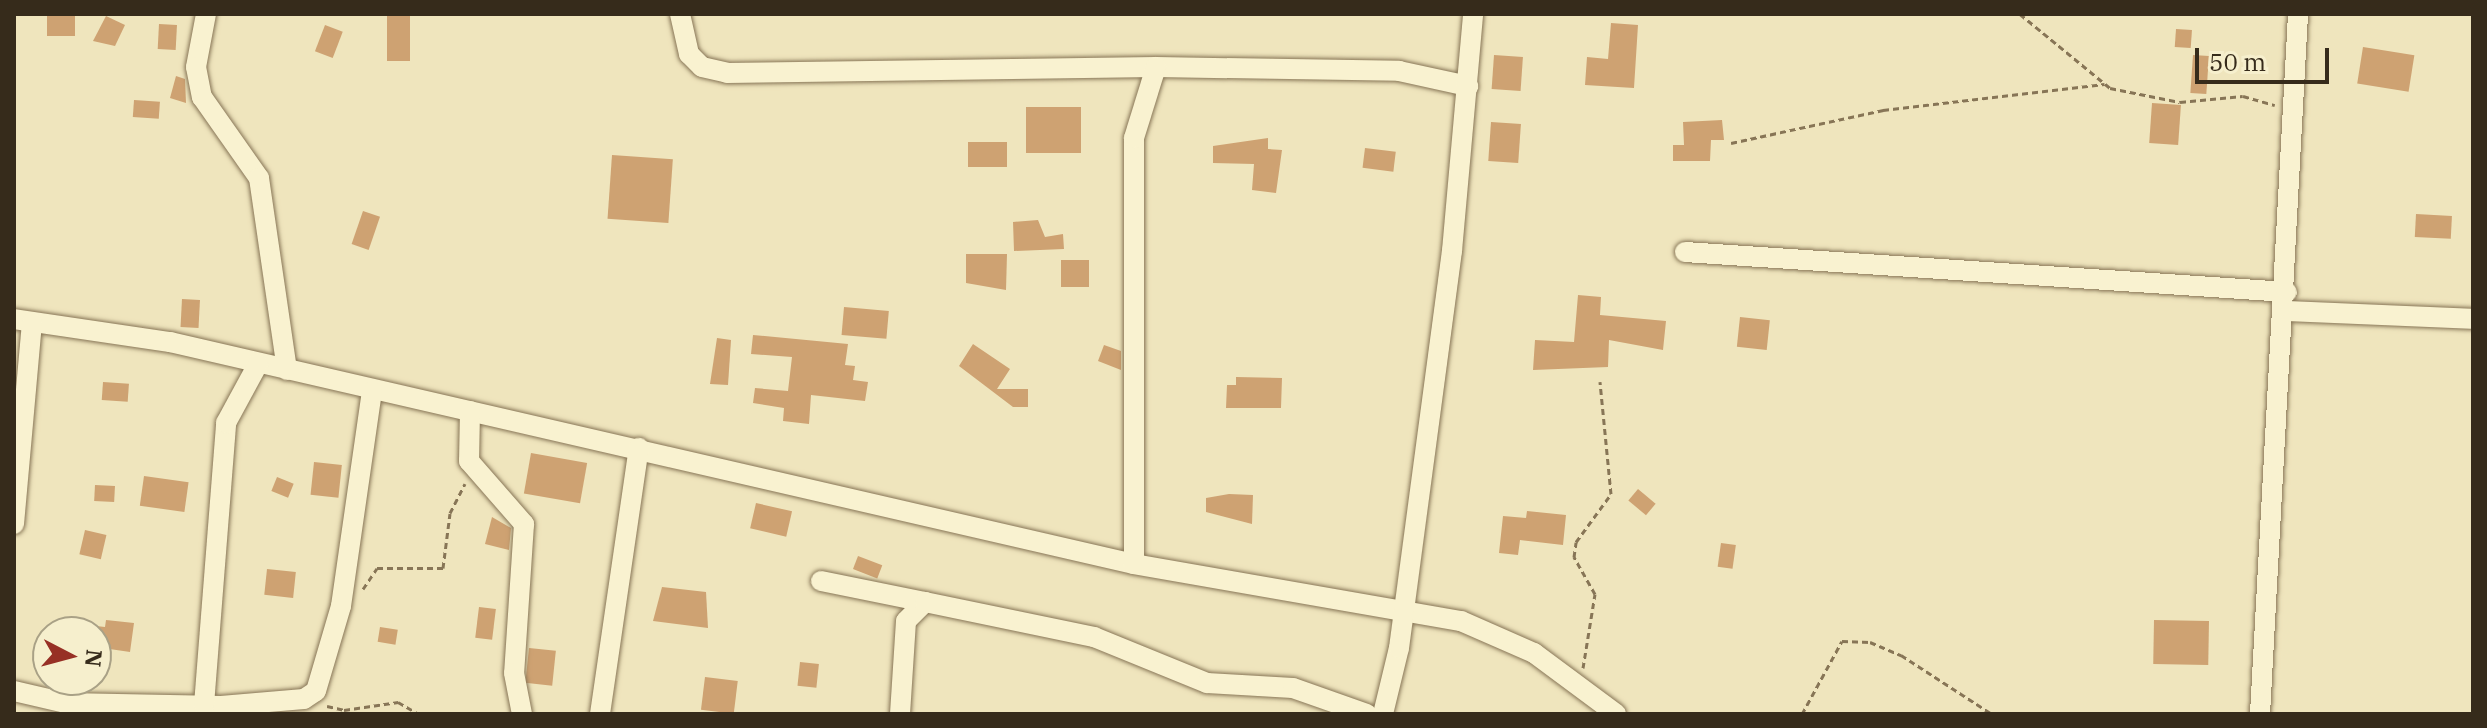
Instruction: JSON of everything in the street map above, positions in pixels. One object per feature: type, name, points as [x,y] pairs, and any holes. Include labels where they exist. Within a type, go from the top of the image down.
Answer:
[{"type":"street","points":[[206,14],[196,67],[202,97],[259,178],[287,370]]},
{"type":"street","points":[[680,14],[689,54],[702,67],[727,73],[1156,67],[1399,71],[1468,86]]},
{"type":"street","points":[[1383,714],[1405,611],[1468,86],[1473,14]]},
{"type":"street","points":[[2260,714],[2286,302],[2298,14]]},
{"type":"street","points":[[1134,564],[1134,138],[1156,67]]},
{"type":"street","points":[[1685,252],[2473,319]]},
{"type":"street","points":[[14,524],[23,321],[141,337],[372,391],[639,448],[1134,564],[1405,611],[1502,634],[1616,714]]},
{"type":"street","points":[[215,708],[226,423],[258,364]]},
{"type":"street","points":[[14,691],[66,703],[215,708],[304,699],[321,682],[339,615],[372,391]]},
{"type":"street","points":[[470,411],[465,444],[475,468],[524,524],[514,673],[522,714]]},
{"type":"street","points":[[600,714],[639,448]]},
{"type":"street","points":[[821,581],[1094,637],[1207,683],[1293,688],[1367,714]]},
{"type":"street","points":[[900,714],[906,621],[925,602]]},
{"type":"path","points":[[2020,14],[2104,84]]},
{"type":"path","points":[[1731,143],[1883,110],[2104,84],[2148,97],[2243,96],[2296,111]]},
{"type":"path","points":[[1580,687],[1595,594],[1574,557],[1576,542],[1611,494],[1600,382]]},
{"type":"path","points":[[339,615],[377,568],[443,568],[450,513],[475,468]]},
{"type":"path","points":[[1802,714],[1842,641],[1870,642],[1901,655],[1992,714]]},
{"type":"path","points":[[304,699],[344,710],[398,702],[419,714]]},
{"type":"building","points":[[47,14],[75,14],[75,36],[47,36]]},
{"type":"building","points":[[387,14],[410,14],[410,61],[387,61]]},
{"type":"building","points":[[106,16],[125,25],[115,46],[93,41]]},
{"type":"building","points":[[1611,23],[1638,25],[1634,88],[1585,85],[1587,57],[1608,59]]},
{"type":"building","points":[[159,24],[177,25],[176,50],[158,49]]},
{"type":"building","points":[[325,25],[343,32],[333,58],[315,51]]},
{"type":"building","points":[[2176,29],[2192,30],[2191,48],[2175,47]]},
{"type":"building","points":[[2363,47],[2414,55],[2409,92],[2357,84]]},
{"type":"building","points":[[1494,55],[1523,57],[1521,91],[1492,89]]},
{"type":"building","points":[[2193,55],[2209,56],[2206,94],[2190,93]]},
{"type":"building","points":[[176,76],[185,79],[186,103],[170,98]]},
{"type":"building","points":[[134,100],[160,102],[159,119],[133,117]]},
{"type":"building","points":[[2152,103],[2181,105],[2178,145],[2149,143]]},
{"type":"building","points":[[1026,107],[1081,107],[1081,153],[1026,153]]},
{"type":"building","points":[[1722,120],[1724,140],[1711,140],[1710,161],[1673,161],[1673,145],[1684,145],[1683,122]]},
{"type":"building","points":[[1491,122],[1521,124],[1518,163],[1488,161]]},
{"type":"building","points":[[1268,138],[1268,149],[1282,150],[1276,193],[1252,190],[1254,164],[1213,163],[1213,146]]},
{"type":"building","points":[[968,142],[1007,142],[1007,167],[968,167]]},
{"type":"building","points":[[1365,148],[1396,152],[1393,172],[1363,168]]},
{"type":"building","points":[[612,155],[673,159],[668,223],[608,219]]},
{"type":"building","points":[[363,211],[380,217],[369,250],[352,244]]},
{"type":"building","points":[[2416,214],[2452,216],[2451,239],[2415,237]]},
{"type":"building","points":[[1038,220],[1045,237],[1063,234],[1064,249],[1014,251],[1013,222]]},
{"type":"building","points":[[966,254],[1007,254],[1006,290],[966,283]]},
{"type":"building","points":[[1061,260],[1089,260],[1089,287],[1061,287]]},
{"type":"building","points":[[1578,295],[1601,297],[1600,315],[1666,321],[1663,350],[1609,340],[1608,367],[1533,370],[1535,340],[1574,342]]},
{"type":"building","points":[[182,299],[200,300],[199,328],[181,327]]},
{"type":"building","points":[[844,307],[889,311],[886,339],[842,335]]},
{"type":"building","points":[[1740,317],[1770,320],[1767,350],[1737,347]]},
{"type":"building","points":[[753,335],[848,344],[845,365],[855,366],[853,380],[868,382],[865,401],[811,395],[809,424],[783,421],[784,408],[753,403],[755,388],[788,391],[792,357],[751,354]]},
{"type":"building","points":[[717,338],[731,340],[728,385],[710,384]]},
{"type":"building","points":[[973,344],[1010,369],[997,389],[1028,389],[1028,407],[1013,407],[959,366]]},
{"type":"building","points":[[1104,345],[1121,351],[1121,370],[1098,361]]},
{"type":"building","points":[[1236,377],[1282,378],[1281,408],[1226,408],[1227,385],[1236,385]]},
{"type":"building","points":[[103,382],[129,384],[128,402],[102,400]]},
{"type":"building","points":[[531,453],[587,463],[580,503],[524,493]]},
{"type":"building","points":[[314,462],[342,465],[338,498],[311,495]]},
{"type":"building","points":[[144,476],[189,482],[184,512],[140,506]]},
{"type":"building","points":[[277,477],[294,484],[288,498],[271,491]]},
{"type":"building","points":[[95,485],[115,486],[114,502],[94,501]]},
{"type":"building","points":[[1638,489],[1656,504],[1646,515],[1628,500]]},
{"type":"building","points":[[1229,494],[1253,495],[1252,524],[1206,512],[1206,498]]},
{"type":"building","points":[[756,503],[792,511],[786,537],[750,528]]},
{"type":"building","points":[[1527,511],[1566,515],[1563,545],[1520,540],[1518,555],[1499,553],[1503,516],[1526,518]]},
{"type":"building","points":[[492,517],[511,528],[509,550],[485,544]]},
{"type":"building","points":[[85,530],[106,535],[101,559],[79,554]]},
{"type":"building","points":[[1721,543],[1736,545],[1733,569],[1718,567]]},
{"type":"building","points":[[858,556],[882,565],[877,578],[853,569]]},
{"type":"building","points":[[267,569],[296,572],[293,598],[264,595]]},
{"type":"building","points":[[662,587],[706,592],[708,628],[653,621]]},
{"type":"building","points":[[479,607],[496,609],[492,640],[475,638]]},
{"type":"building","points":[[2154,620],[2209,621],[2208,665],[2153,664]]},
{"type":"building","points":[[112,621],[134,623],[130,652],[112,649]]},
{"type":"building","points":[[380,627],[398,630],[395,645],[378,642]]},
{"type":"building","points":[[529,648],[556,651],[552,686],[525,683]]},
{"type":"building","points":[[800,662],[819,664],[816,688],[797,686]]},
{"type":"building","points":[[705,677],[738,681],[734,714],[701,710]]}]
